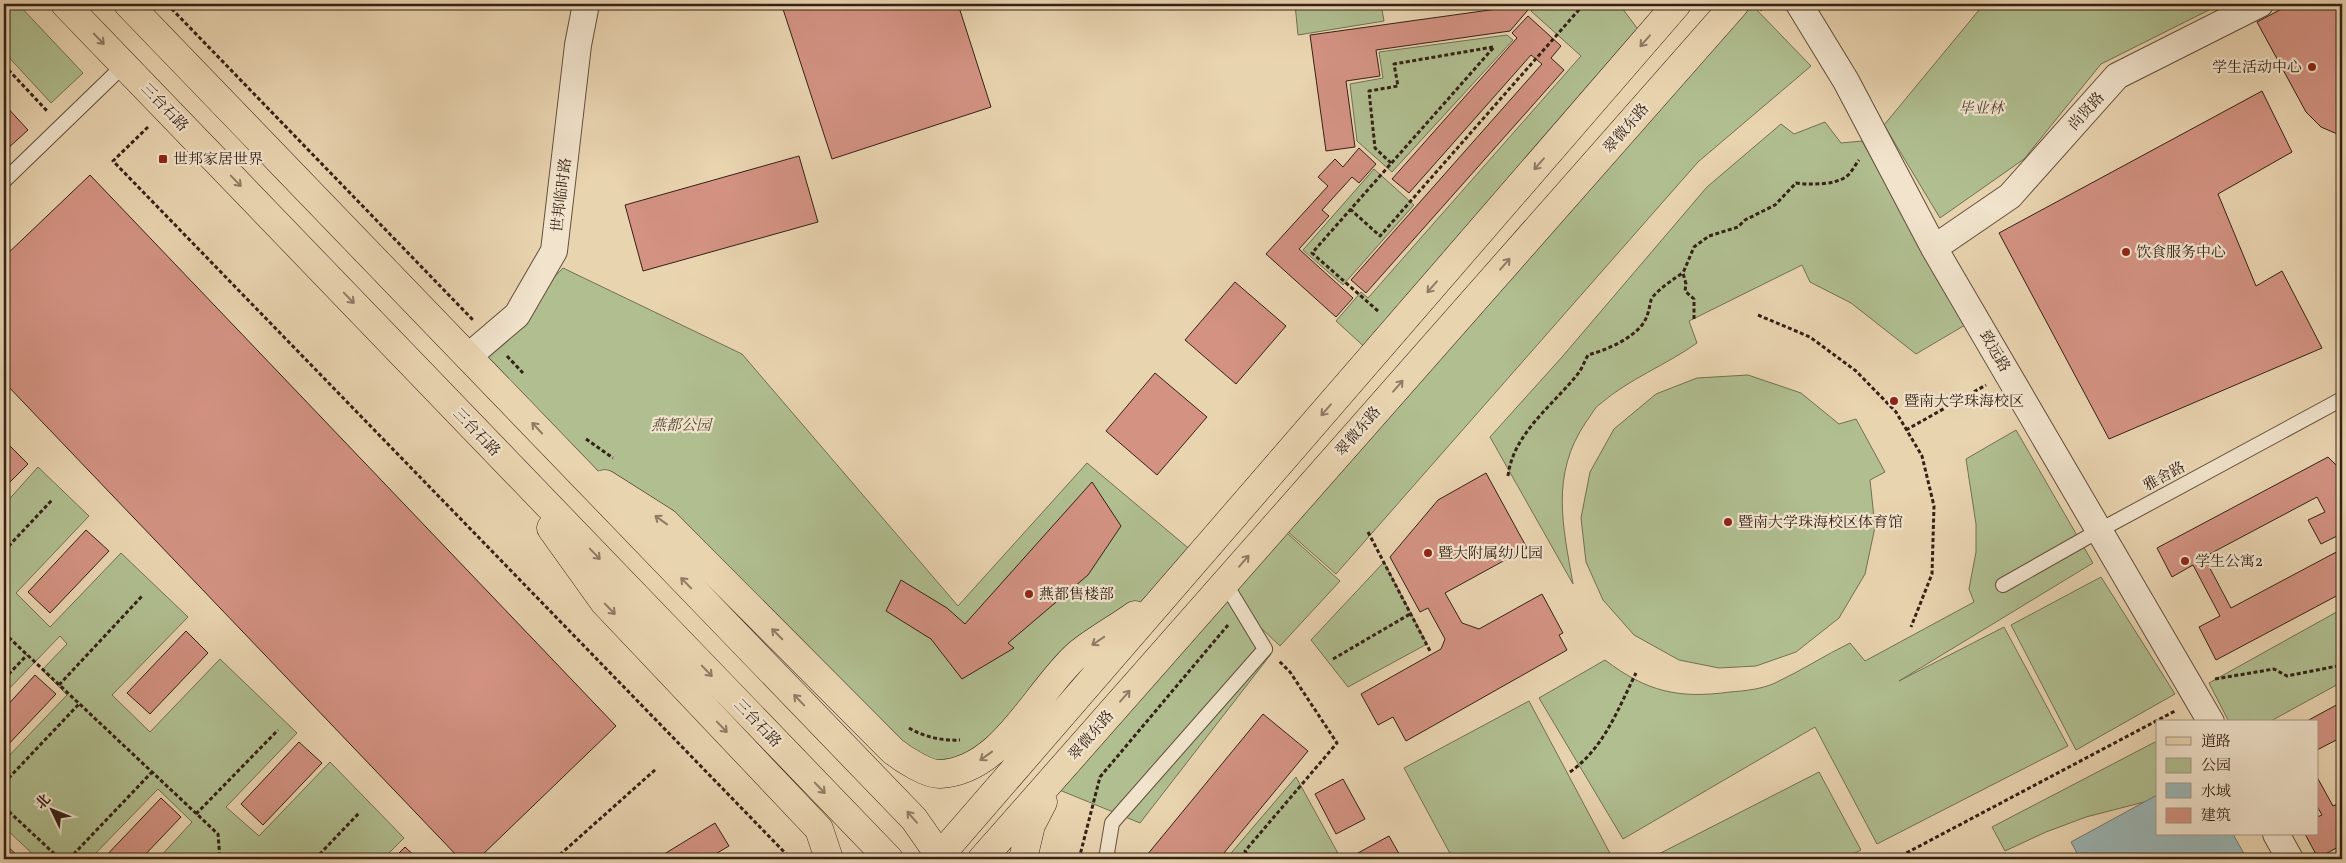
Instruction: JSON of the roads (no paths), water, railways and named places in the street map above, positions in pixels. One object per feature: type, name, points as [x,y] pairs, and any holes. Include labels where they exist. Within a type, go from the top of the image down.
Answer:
[{"type":"main road","name":"三台石路","points":[[65,4],[889,859]]},
{"type":"main road","points":[[128,4],[914,819],[940,858],[1677,4]]},
{"type":"main road","name":"翠微东路","points":[[982,859],[1735,4]]},
{"type":"main road","points":[[500,456],[604,602],[819,829],[829,859]]},
{"type":"main road","points":[[564,457],[665,522],[893,751],[914,764],[939,774],[972,766],[998,748],[1078,654],[1167,593]]},
{"type":"main road","points":[[1023,859],[1031,825],[1058,772]]},
{"type":"street","name":"世邦临时路","points":[[469,356],[517,315],[554,251],[578,45],[586,4]]},
{"type":"street","name":"致远路","points":[[1799,4],[1834,60],[1934,248],[2210,720]]},
{"type":"street","name":"尚贤路","points":[[1934,248],[2010,196],[2117,76],[2260,4]]},
{"type":"street","points":[[2277,836],[2290,859]]},
{"type":"lane","points":[[4,181],[124,65]]},
{"type":"lane","name":"雅舍路","points":[[2003,585],[2100,530],[2342,399]]},
{"type":"lane","points":[[1106,859],[1112,824],[1266,648],[1225,583]]},
{"type":"water","points":[[2156,796],[2156,836],[2234,836],[2247,859],[2080,859],[2071,842]]},
{"type":"place","name":"学生活动中心","points":[[2312,67]]},
{"type":"place","name":"世邦家居世界","points":[[163,159]]},
{"type":"place","name":"饮食服务中心","points":[[2126,252]]},
{"type":"place","name":"暨南大学珠海校区","points":[[1894,401]]},
{"type":"place","name":"暨南大学珠海校区体育馆","points":[[1728,522]]},
{"type":"place","name":"暨大附属幼儿园","points":[[1428,553]]},
{"type":"place","name":"学生公寓2","points":[[2185,561]]},
{"type":"place","name":"燕都售楼部","points":[[1029,594]]},
{"type":"park label","name":"毕业林","points":[[1981,108]]},
{"type":"park label","name":"燕都公园","points":[[681,425]]}]
